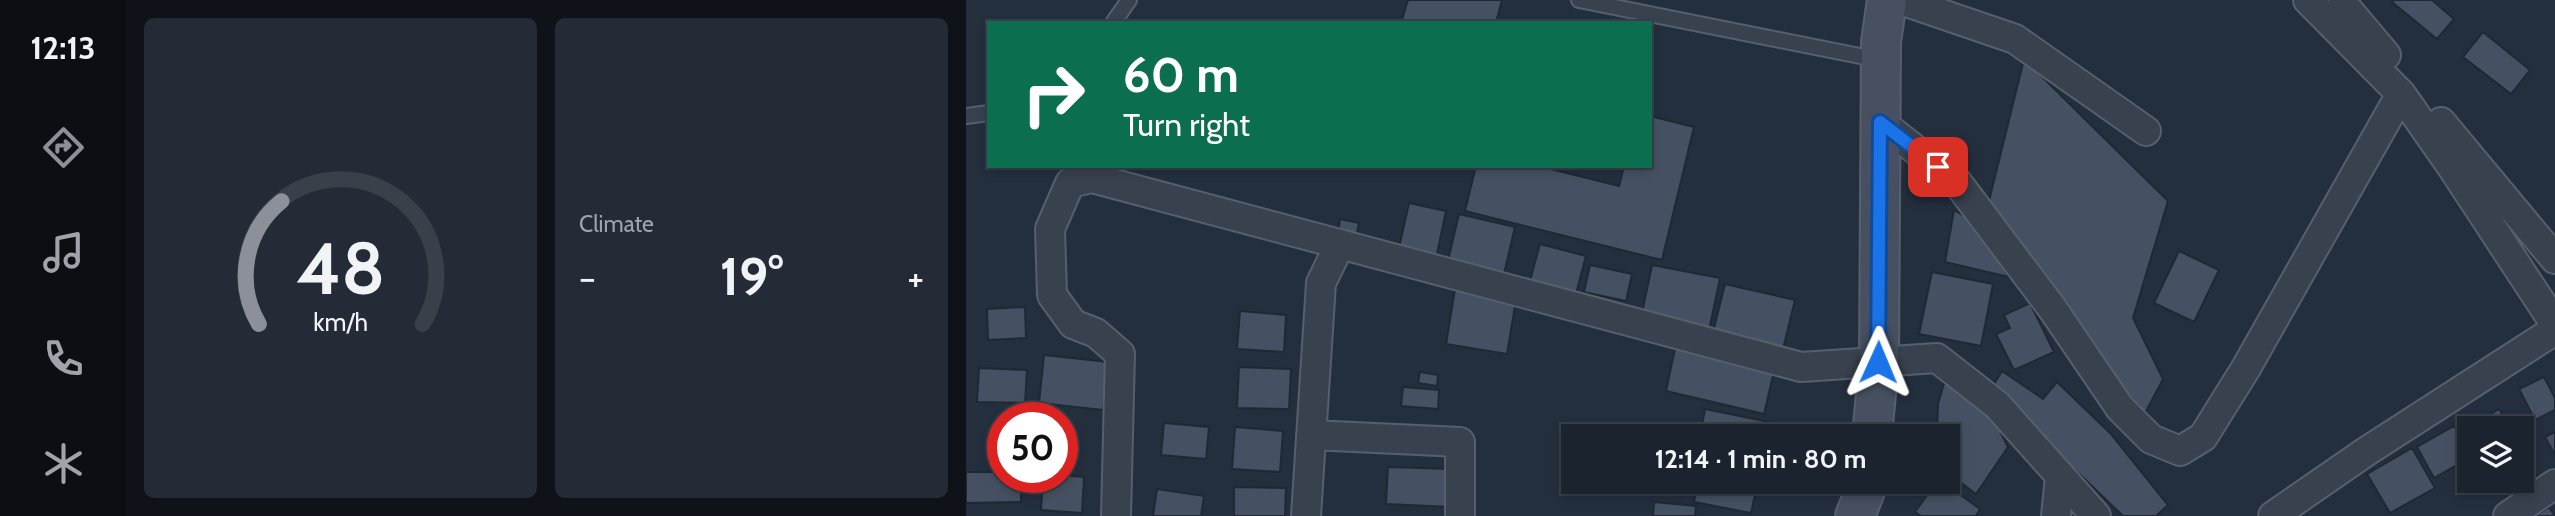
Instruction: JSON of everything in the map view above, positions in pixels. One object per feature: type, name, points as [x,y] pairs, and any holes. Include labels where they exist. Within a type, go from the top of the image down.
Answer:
[{"type":"main road","points":[[1873,424],[1878,362],[1881,61],[1887,0]]},
{"type":"main road","points":[[1855,516],[1864,494]]},
{"type":"street","points":[[1901,0],[2015,39],[2146,131]]},
{"type":"street","points":[[2308,0],[2340,8],[2555,259]]},
{"type":"street","points":[[2340,8],[2452,167],[2555,324]]},
{"type":"street","points":[[1880,122],[1957,182],[2052,308],[2120,408],[2151,439],[2180,451],[2203,438],[2246,368],[2401,94]]},
{"type":"street","points":[[1116,516],[1120,355],[1096,333],[1073,324],[1052,295],[1049,229],[1070,183],[1092,178],[1801,367],[1937,358],[1997,405],[2096,516]]},
{"type":"street","points":[[1306,516],[1321,283],[1340,244]]},
{"type":"street","points":[[2273,516],[2367,451],[2555,330]]},
{"type":"street","points":[[1311,435],[1460,442],[1460,516]]},
{"type":"street","points":[[2056,516],[2060,477]]},
{"type":"street","points":[[2508,516],[2555,484]]},
{"type":"lane","points":[[1114,21],[1129,0]]},
{"type":"lane","points":[[1579,0],[1881,61]]},
{"type":"lane","points":[[966,116],[987,113]]},
{"type":"building","points":[[1408,0],[1502,0],[1497,21],[1402,21]]},
{"type":"building","points":[[2432,0],[2454,19],[2437,39],[2392,2]]},
{"type":"building","points":[[2483,32],[2530,70],[2511,94],[2463,57]]},
{"type":"building","points":[[2024,59],[2168,201],[2133,318],[2163,379],[2144,415],[1988,205]]},
{"type":"building","points":[[1652,116],[1694,127],[1662,260],[1465,211],[1476,168],[1547,168],[1619,186],[1624,168],[1652,168]]},
{"type":"building","points":[[1409,203],[1446,211],[1436,259],[1398,252]]},
{"type":"building","points":[[1954,210],[1971,220],[2009,277],[1945,262]]},
{"type":"building","points":[[1459,214],[1515,227],[1503,278],[1447,265]]},
{"type":"building","points":[[1340,219],[1359,223],[1356,238],[1338,234]]},
{"type":"building","points":[[1540,244],[1586,256],[1574,301],[1528,288]]},
{"type":"building","points":[[2179,251],[2219,270],[2194,322],[2154,303]]},
{"type":"building","points":[[1590,265],[1632,274],[1626,301],[1584,292]]},
{"type":"building","points":[[1652,265],[1720,278],[1709,331],[1641,318]]},
{"type":"building","points":[[1932,272],[1993,284],[1981,346],[1919,334]]},
{"type":"building","points":[[1725,284],[1795,300],[1783,349],[1713,332]]},
{"type":"building","points":[[1455,289],[1516,300],[1507,354],[1446,344]]},
{"type":"building","points":[[2030,303],[2054,352],[2014,370],[1996,334],[2010,328],[2004,315]]},
{"type":"building","points":[[1025,307],[1026,338],[988,340],[987,309]]},
{"type":"building","points":[[1240,311],[1286,315],[1284,352],[1237,349]]},
{"type":"building","points":[[1676,344],[1775,367],[1764,414],[1666,391]]},
{"type":"building","points":[[1044,355],[1108,362],[1103,410],[1078,407],[1078,402],[1039,402]]},
{"type":"building","points":[[1239,367],[1291,369],[1289,409],[1237,408]]},
{"type":"building","points":[[979,368],[1027,370],[1025,402],[977,402]]},
{"type":"building","points":[[2002,371],[2043,399],[2057,382],[2111,434],[2168,505],[2156,516],[2123,516],[1991,389]]},
{"type":"building","points":[[1420,372],[1438,375],[1437,386],[1418,383]]},
{"type":"building","points":[[2544,377],[2555,398],[2555,410],[2535,420],[2519,389]]},
{"type":"building","points":[[1945,380],[1991,413],[2008,447],[1976,494],[1960,482],[1960,424],[1937,424],[1938,404]]},
{"type":"building","points":[[1403,387],[1439,390],[1438,409],[1401,406]]},
{"type":"building","points":[[1705,409],[1769,422],[1769,424],[1702,424]]},
{"type":"building","points":[[2499,409],[2504,416],[2488,416]]},
{"type":"building","points":[[1164,423],[1209,427],[1206,459],[1161,455]]},
{"type":"building","points":[[2454,426],[2457,431],[2457,465],[2434,478],[2417,447]]},
{"type":"building","points":[[1235,427],[1283,431],[1280,472],[1232,469]]},
{"type":"building","points":[[2555,432],[2555,455],[2545,437]]},
{"type":"building","points":[[2412,448],[2435,488],[2390,513],[2367,474]]},
{"type":"building","points":[[1388,467],[1452,469],[1451,507],[1386,504]]},
{"type":"building","points":[[966,472],[987,472],[987,493],[1021,493],[1021,502],[966,503]]},
{"type":"building","points":[[1078,476],[1084,477],[1082,513],[1041,510],[1042,493],[1078,493]]},
{"type":"building","points":[[1234,487],[1286,488],[1285,516],[1234,516]]},
{"type":"building","points":[[1157,489],[1204,496],[1201,516],[1153,516]]},
{"type":"building","points":[[1696,494],[1755,494],[1751,513],[1694,502]]},
{"type":"building","points":[[1928,494],[1959,494],[1980,509],[1976,516],[1921,516],[1915,512]]},
{"type":"building","points":[[1654,502],[1696,506],[1695,516],[1653,516]]},
{"type":"building","points":[[2549,507],[2555,516],[2535,516]]},
{"type":"route","points":[[1878,362],[1880,122],[1938,167]]}]
